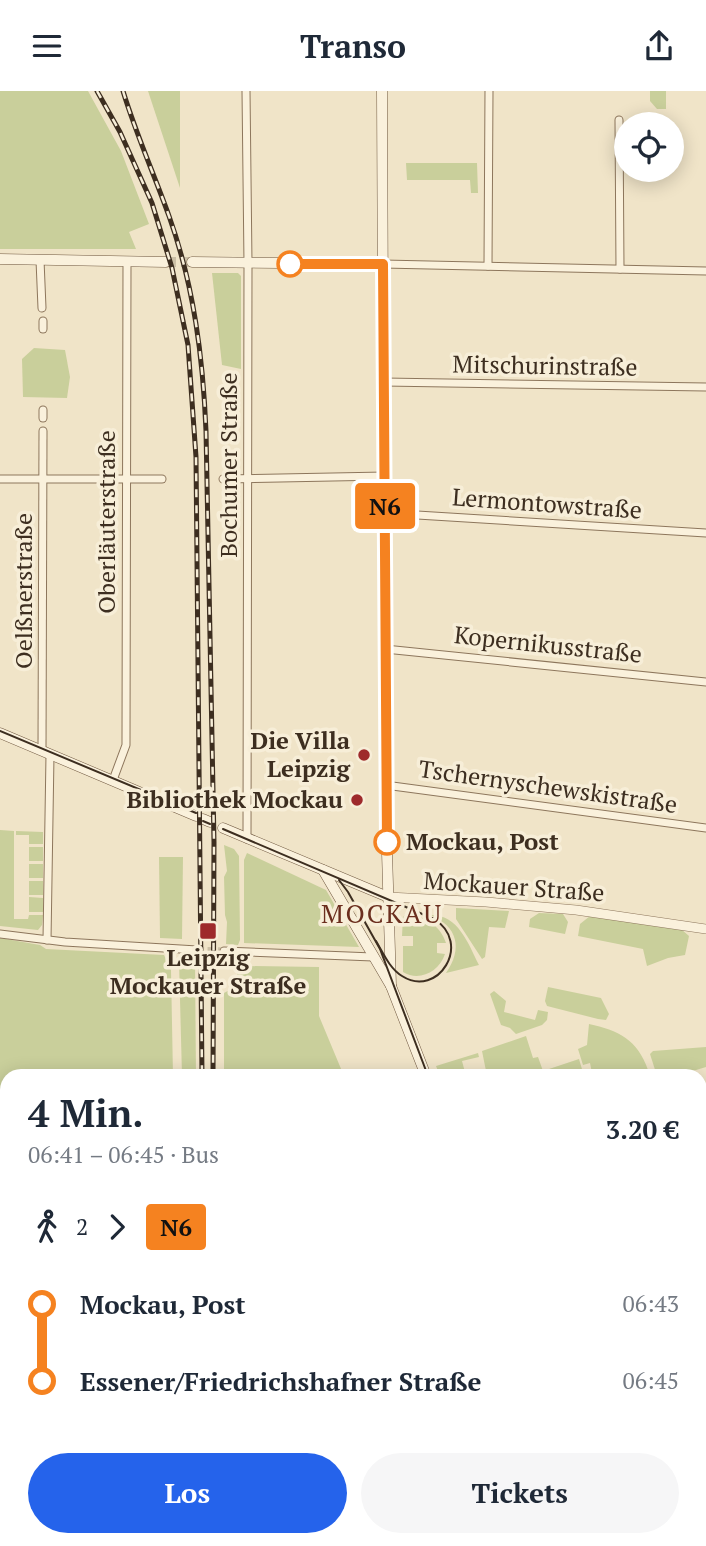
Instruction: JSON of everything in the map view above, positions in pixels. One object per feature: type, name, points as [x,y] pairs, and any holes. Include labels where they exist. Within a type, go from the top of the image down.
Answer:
[{"type":"main road","points":[[382,91],[385,785],[391,986]]},
{"type":"main road","points":[[0,259],[166,262]]},
{"type":"main road","points":[[192,262],[383,264]]},
{"type":"main road","points":[[0,733],[203,819]]},
{"type":"main road","name":"Mockauer Straße","points":[[223,828],[325,873],[388,897]]},
{"type":"main road","points":[[325,873],[391,986],[423,1069]]},
{"type":"street","name":"Bochumer Straße","points":[[246,91],[247,838]]},
{"type":"street","points":[[488,266],[489,91]]},
{"type":"street","points":[[619,182],[620,269]]},
{"type":"street","points":[[40,260],[42,308]]},
{"type":"street","name":"Oberläuterstraße","points":[[113,780],[126,745],[127,262]]},
{"type":"street","points":[[383,264],[706,271]]},
{"type":"street","name":"Mitschurinstraße","points":[[384,382],[706,387]]},
{"type":"street","name":"Oelßnerstraße","points":[[43,431],[47,940]]},
{"type":"street","points":[[223,479],[385,475]]},
{"type":"street","points":[[0,479],[162,479]]},
{"type":"street","name":"Lermontowstraße","points":[[385,513],[706,533]]},
{"type":"street","name":"Kopernikusstraße","points":[[385,649],[706,682]]},
{"type":"street","name":"Tschernyschewskistraße","points":[[385,785],[706,828]]},
{"type":"street","name":"Mockauer Straße","points":[[388,897],[576,910],[706,929]]},
{"type":"street","points":[[0,934],[47,940],[197,950]]},
{"type":"street","points":[[224,951],[373,957]]},
{"type":"green space","points":[[0,91],[88,91],[121,151],[149,224],[129,232],[136,249],[0,249]]},
{"type":"green space","points":[[148,91],[180,91],[180,188]]},
{"type":"green space","points":[[650,91],[666,91],[666,109],[657,109],[650,101]]},
{"type":"green space","points":[[406,163],[477,163],[478,193],[471,193],[470,180],[407,180]]},
{"type":"green space","points":[[212,273],[238,273],[241,276],[241,369],[222,365]]},
{"type":"green space","points":[[34,348],[65,350],[70,377],[67,398],[23,397],[22,359]]},
{"type":"green space","points":[[0,830],[14,831],[14,919],[43,915],[42,925],[38,930],[0,926]]},
{"type":"green space","points":[[16,831],[43,832],[43,844],[29,844],[29,835],[16,835]]},
{"type":"green space","points":[[224,845],[234,849],[239,856],[238,945],[226,944],[224,877],[227,871]]},
{"type":"green space","points":[[29,847],[43,847],[43,861],[29,861]]},
{"type":"green space","points":[[247,853],[326,890],[359,947],[244,943],[244,860]]},
{"type":"green space","points":[[159,857],[183,857],[182,939],[160,938]]},
{"type":"green space","points":[[29,864],[43,864],[43,878],[29,878]]},
{"type":"green space","points":[[29,881],[43,881],[43,895],[29,895]]},
{"type":"green space","points":[[29,897],[43,898],[43,912],[29,912]]},
{"type":"green space","points":[[456,908],[509,911],[505,928],[489,927],[485,957],[482,959],[456,919]]},
{"type":"green space","points":[[407,913],[431,923],[444,937],[446,943],[437,943],[437,953],[445,954],[438,966],[428,974],[415,976],[403,972],[403,946],[413,946],[413,936],[402,936],[403,917]]},
{"type":"green space","points":[[539,913],[563,914],[568,922],[565,934],[529,927],[530,919]]},
{"type":"green space","points":[[430,915],[448,919],[461,931],[479,965],[446,973],[455,955],[455,939],[447,925]]},
{"type":"green space","points":[[590,916],[681,929],[689,936],[685,955],[647,966],[643,949],[578,936],[580,924]]},
{"type":"green space","points":[[0,938],[40,945],[46,949],[164,955],[171,970],[173,1069],[0,1069]]},
{"type":"green space","points":[[183,957],[195,958],[196,1069],[182,1069],[179,961]]},
{"type":"green space","points":[[246,966],[319,967],[319,1016],[341,1069],[224,1069],[224,993],[237,986],[237,968],[246,969]]},
{"type":"green space","points":[[548,987],[601,998],[609,1014],[606,1020],[547,1006],[545,1001]]},
{"type":"green space","points":[[494,991],[506,1001],[504,1012],[535,1020],[538,1010],[548,1012],[547,1020],[542,1025],[516,1034],[501,1025],[490,994]]},
{"type":"green space","points":[[589,1024],[609,1029],[626,1038],[644,1060],[648,1069],[591,1069],[590,1063],[583,1065],[578,1049],[587,1045]]},
{"type":"green space","points":[[526,1036],[533,1058],[538,1057],[542,1069],[486,1069],[482,1051]]},
{"type":"green space","points":[[706,1047],[706,1067],[655,1069],[650,1054],[653,1051]]},
{"type":"green space","points":[[478,1053],[479,1057],[462,1061],[464,1069],[437,1069],[436,1066]]},
{"type":"green space","points":[[579,1059],[582,1069],[549,1069]]},
{"type":"tunnel","points":[[166,262],[192,262]]},
{"type":"tunnel","points":[[197,950],[224,951]]},
{"type":"tram line","points":[[0,731],[196,813]]},
{"type":"tram line","points":[[203,821],[210,824]]},
{"type":"tram line","points":[[223,829],[434,919],[445,929],[451,941],[451,954],[438,974],[428,980],[415,981],[402,976],[394,969],[376,941]]},
{"type":"tram line","points":[[339,880],[380,949],[425,1069]]},
{"type":"railway","points":[[97,91],[120,132],[152,203],[172,268],[188,345],[196,457],[202,1069]]},
{"type":"railway","points":[[123,91],[178,242],[196,322],[202,376],[206,431],[214,842],[213,1069]]},
{"type":"bus line","name":"N6","points":[[290,264],[383,264],[387,842]]},
{"type":"place","name":"Die Villa Leipzig","points":[[364,755]]},
{"type":"place","name":"Bibliothek Mockau","points":[[357,800]]},
{"type":"place","name":"Mockau, Post","points":[[387,842]]},
{"type":"place","name":"Leipzig Mockauer Straße","points":[[208,931]]},
{"type":"district","name":"MOCKAU","points":[[382,914]]}]
